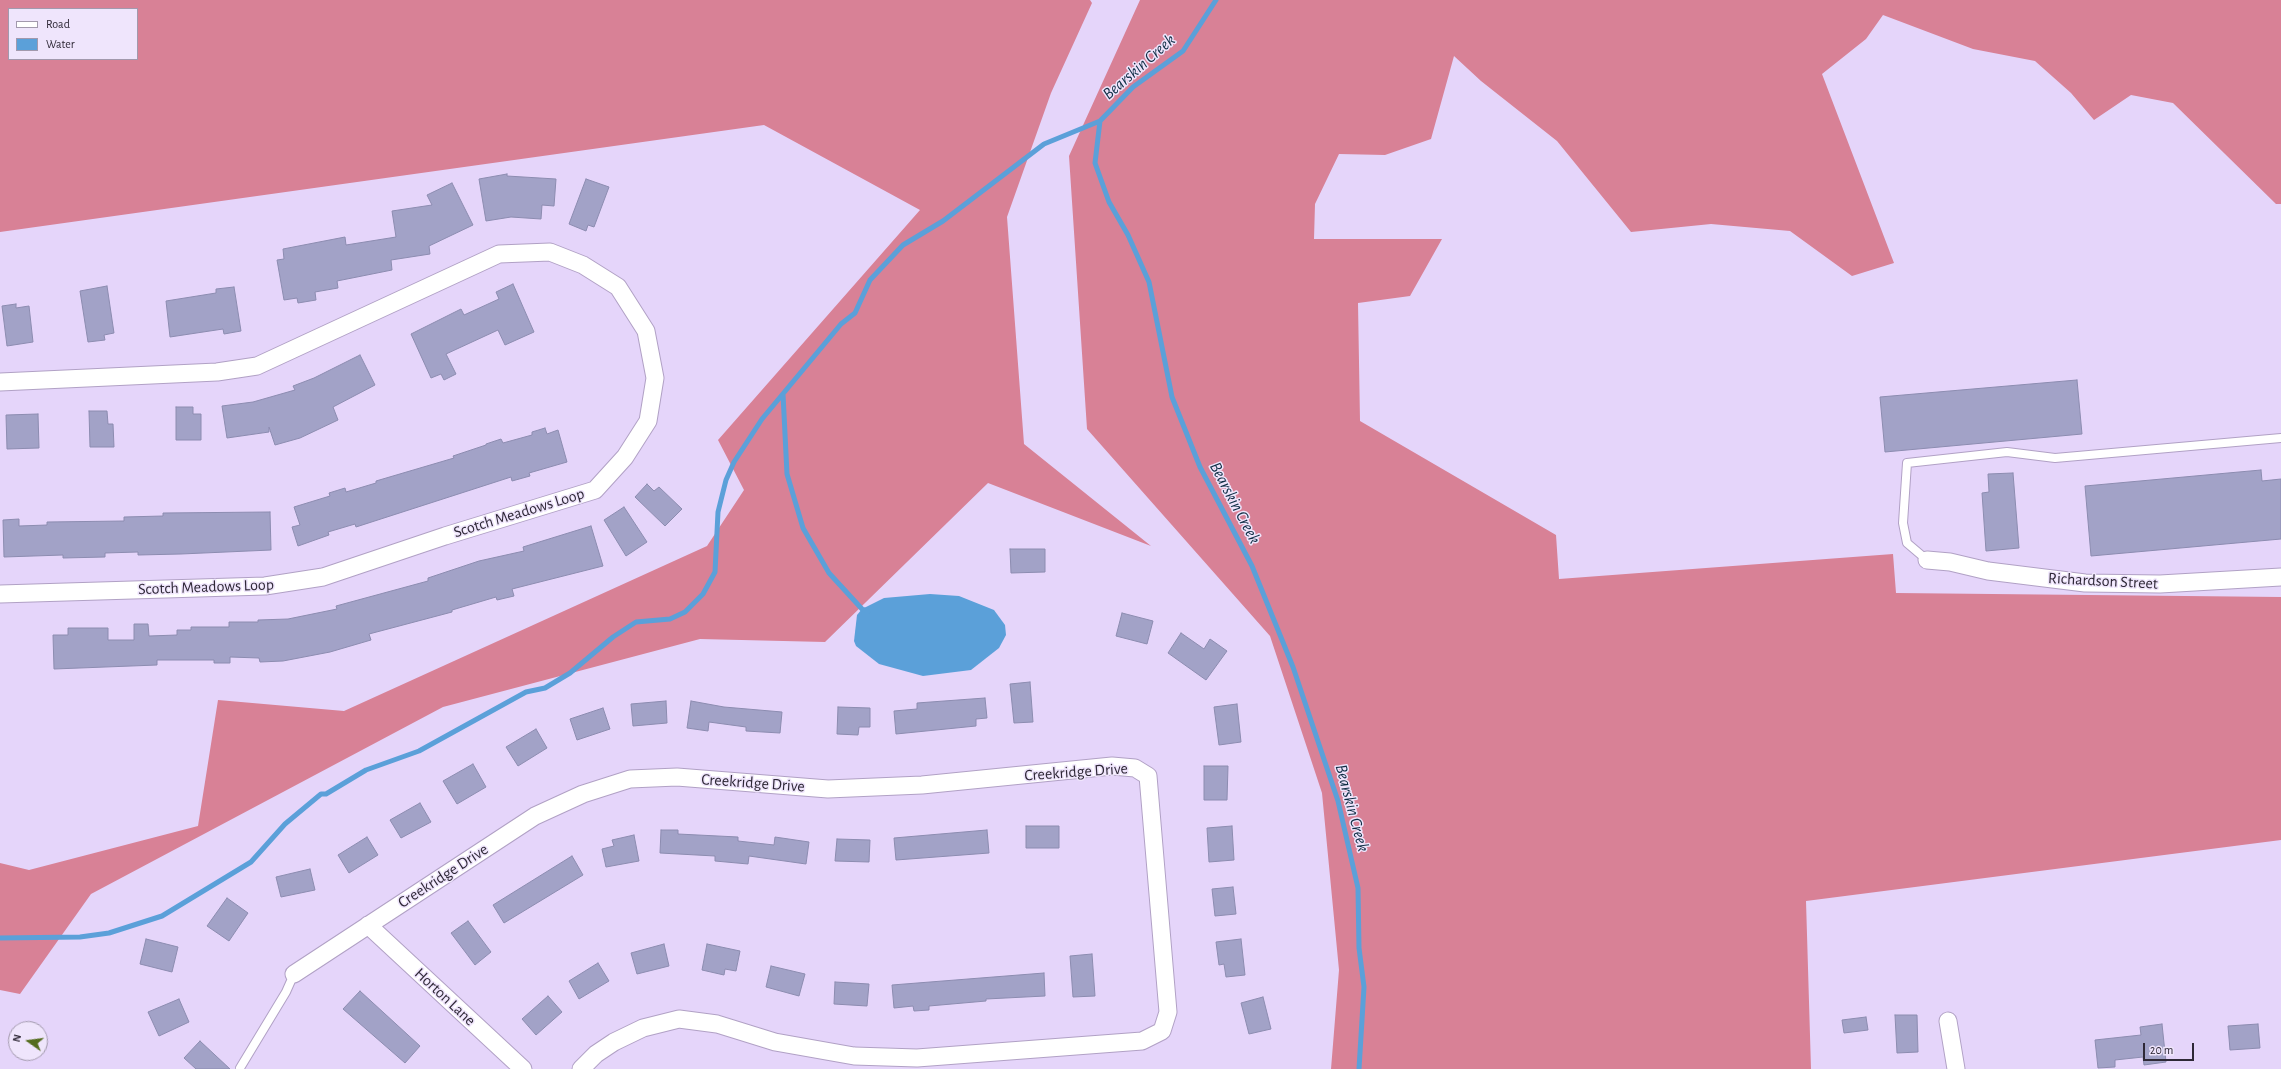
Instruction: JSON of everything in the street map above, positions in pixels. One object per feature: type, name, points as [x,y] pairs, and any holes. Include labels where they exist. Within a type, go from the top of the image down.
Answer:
[{"type":"street","name":"Scotch Meadows Loop","points":[[0,382],[217,372],[257,366],[498,254],[550,252],[583,265],[618,287],[646,331],[655,378],[648,421],[624,457],[596,490],[445,536],[323,577],[265,586],[0,594]]},
{"type":"street","name":"Richardson Street","points":[[1927,560],[1950,562],[1988,571],[2085,583],[2160,584],[2281,577]]},
{"type":"street","name":"Creekridge Drive","points":[[294,974],[535,816],[583,794],[630,779],[677,777],[828,789],[922,785],[1112,766],[1135,768],[1148,776],[1168,1012],[1162,1032],[1142,1041],[901,1058],[854,1056],[775,1042],[717,1024],[679,1019],[643,1028],[614,1042],[596,1054],[581,1069]]},
{"type":"street","name":"Horton Lane","points":[[368,925],[523,1069]]},
{"type":"street","points":[[1948,1021],[1956,1069]]},
{"type":"lane","points":[[1927,560],[1907,543],[1903,523],[1907,463],[2007,452],[2055,458],[2281,438]]},
{"type":"lane","points":[[240,1068],[286,992],[294,974]]},
{"type":"shaded area","points":[[0,0],[1090,0],[1092,3],[1051,93],[1007,217],[1024,444],[1151,546],[988,483],[825,642],[700,639],[443,707],[91,894],[20,994],[0,990],[0,863],[29,870],[198,826],[218,700],[344,711],[707,546],[744,490],[718,440],[920,210],[764,125],[0,232]]},
{"type":"shaded area","points":[[1140,0],[2281,0],[2281,204],[2276,204],[2173,103],[2131,95],[2094,120],[2071,93],[2035,61],[1973,49],[1883,15],[1866,39],[1822,74],[1894,263],[1852,276],[1790,231],[1711,224],[1631,232],[1557,141],[1481,81],[1454,56],[1431,139],[1385,155],[1339,154],[1315,204],[1314,239],[1442,239],[1410,296],[1358,303],[1360,421],[1556,535],[1559,579],[1893,554],[1896,593],[2281,597],[2281,840],[1806,901],[1811,1069],[1331,1069],[1339,970],[1322,793],[1270,636],[1087,429],[1069,156]]},
{"type":"water","points":[[930,594],[959,596],[994,610],[1005,625],[1006,635],[999,648],[971,670],[923,676],[879,664],[856,646],[854,641],[857,615],[862,609],[884,598]]},
{"type":"building","points":[[507,174],[507,176],[556,179],[554,206],[542,205],[541,219],[511,217],[486,221],[479,179]]},
{"type":"building","points":[[586,179],[609,187],[594,227],[588,225],[586,231],[569,224]]},
{"type":"building","points":[[452,183],[473,225],[429,246],[430,254],[391,260],[392,270],[337,281],[338,288],[315,292],[316,300],[298,303],[297,298],[284,300],[277,260],[284,259],[283,249],[345,237],[346,245],[396,237],[392,211],[432,205],[427,195]]},
{"type":"building","points":[[513,284],[534,332],[505,345],[498,330],[446,354],[456,374],[444,380],[441,374],[431,378],[411,334],[461,309],[464,315],[499,299],[496,292]]},
{"type":"building","points":[[107,286],[114,333],[104,335],[105,340],[88,342],[80,291]]},
{"type":"building","points":[[234,287],[241,331],[224,334],[223,329],[170,337],[166,301],[216,293],[216,289]]},
{"type":"building","points":[[16,304],[16,308],[29,306],[33,342],[7,346],[2,306]]},
{"type":"building","points":[[360,355],[375,385],[333,407],[338,420],[300,438],[275,445],[269,427],[269,432],[227,438],[222,406],[253,402],[295,390],[293,386],[314,378]]},
{"type":"building","points":[[2077,380],[2082,434],[1885,452],[1880,397]]},
{"type":"building","points":[[176,407],[193,407],[193,414],[201,414],[201,440],[176,440]]},
{"type":"building","points":[[89,411],[107,411],[108,424],[113,424],[114,447],[90,447]]},
{"type":"building","points":[[38,414],[39,448],[7,449],[6,415]]},
{"type":"building","points":[[545,428],[547,434],[558,430],[567,462],[529,473],[530,476],[512,481],[511,477],[356,527],[355,524],[328,532],[329,535],[298,546],[292,527],[300,525],[294,507],[330,496],[329,493],[345,488],[346,492],[376,483],[376,481],[454,458],[453,456],[501,439],[503,443],[532,435],[532,432]]},
{"type":"building","points":[[2261,470],[2262,481],[2281,479],[2281,539],[2091,556],[2085,486]]},
{"type":"building","points":[[2013,473],[2019,548],[1986,551],[1982,493],[1989,492],[1988,474]]},
{"type":"building","points":[[647,484],[654,491],[659,487],[682,509],[665,526],[635,497]]},
{"type":"building","points":[[624,507],[647,542],[626,556],[604,520]]},
{"type":"building","points":[[270,512],[271,550],[138,555],[138,552],[105,553],[105,557],[63,558],[63,555],[4,557],[3,520],[19,519],[19,526],[47,525],[47,522],[124,521],[124,517],[163,516],[163,513]]},
{"type":"building","points":[[591,526],[603,566],[512,589],[514,596],[497,600],[496,597],[452,610],[452,612],[369,634],[371,640],[330,652],[283,661],[260,662],[259,658],[230,657],[230,663],[214,663],[214,660],[157,660],[157,665],[54,669],[53,635],[68,635],[68,628],[108,628],[108,640],[134,640],[134,624],[148,624],[149,636],[177,635],[177,630],[191,630],[191,627],[229,627],[229,622],[258,622],[258,620],[288,619],[337,609],[336,606],[428,581],[428,578],[479,561],[524,551],[523,547]]},
{"type":"building","points":[[1010,549],[1045,549],[1045,572],[1011,573]]},
{"type":"building","points":[[1122,613],[1153,621],[1147,644],[1116,636]]},
{"type":"building","points":[[1181,633],[1204,649],[1210,639],[1227,651],[1206,680],[1168,653]]},
{"type":"building","points":[[1030,682],[1033,722],[1014,723],[1010,684]]},
{"type":"building","points":[[985,698],[987,718],[976,719],[976,726],[896,734],[894,711],[917,709],[917,703]]},
{"type":"building","points":[[666,701],[667,723],[633,726],[631,704]]},
{"type":"building","points":[[691,701],[724,707],[782,712],[780,733],[746,731],[746,727],[709,722],[708,731],[687,728]]},
{"type":"building","points":[[1237,704],[1241,742],[1219,745],[1214,707]]},
{"type":"building","points":[[838,707],[870,708],[870,727],[859,727],[858,735],[837,734]]},
{"type":"building","points":[[603,708],[610,729],[577,740],[570,719]]},
{"type":"building","points":[[536,729],[547,748],[518,766],[506,747]]},
{"type":"building","points":[[473,764],[486,787],[457,804],[443,781]]},
{"type":"building","points":[[1204,766],[1228,766],[1227,800],[1204,800]]},
{"type":"building","points":[[420,803],[431,822],[401,838],[390,820]]},
{"type":"building","points":[[1026,826],[1059,826],[1059,848],[1026,848]]},
{"type":"building","points":[[1232,826],[1234,860],[1209,862],[1207,828]]},
{"type":"building","points":[[661,830],[678,830],[678,834],[738,837],[738,841],[774,845],[775,837],[809,842],[806,864],[749,856],[748,864],[715,861],[715,856],[660,853]]},
{"type":"building","points":[[987,830],[989,853],[896,860],[894,838]]},
{"type":"building","points":[[634,835],[639,861],[606,867],[602,849],[614,846],[612,840]]},
{"type":"building","points":[[367,837],[378,855],[349,873],[338,855]]},
{"type":"building","points":[[837,839],[870,840],[869,862],[835,861]]},
{"type":"building","points":[[572,856],[583,875],[504,923],[493,905]]},
{"type":"building","points":[[310,869],[315,890],[281,897],[276,877]]},
{"type":"building","points":[[1233,887],[1236,914],[1215,916],[1212,889]]},
{"type":"building","points":[[227,898],[248,913],[229,941],[207,926]]},
{"type":"building","points":[[468,921],[491,952],[475,965],[451,933]]},
{"type":"building","points":[[146,939],[178,947],[172,972],[140,964]]},
{"type":"building","points":[[1241,939],[1245,975],[1226,977],[1224,964],[1219,965],[1216,942]]},
{"type":"building","points":[[664,944],[669,966],[637,974],[631,953]]},
{"type":"building","points":[[707,944],[740,951],[736,971],[725,969],[724,975],[702,970]]},
{"type":"building","points":[[1092,954],[1095,996],[1073,997],[1070,956]]},
{"type":"building","points":[[598,963],[609,981],[579,999],[569,981]]},
{"type":"building","points":[[771,966],[805,974],[799,996],[766,987]]},
{"type":"building","points":[[1044,973],[1045,996],[986,999],[986,1001],[929,1006],[929,1010],[914,1011],[913,1006],[894,1008],[892,985]]},
{"type":"building","points":[[835,982],[869,984],[867,1006],[834,1004]]},
{"type":"building","points":[[360,991],[420,1046],[405,1063],[343,1009]]},
{"type":"building","points":[[548,996],[562,1012],[536,1035],[522,1019]]},
{"type":"building","points":[[1263,997],[1271,1029],[1249,1034],[1241,1003]]},
{"type":"building","points":[[179,999],[189,1022],[159,1036],[148,1012]]},
{"type":"building","points":[[1895,1015],[1917,1015],[1918,1052],[1897,1053]]},
{"type":"building","points":[[1866,1017],[1868,1030],[1844,1033],[1842,1020]]},
{"type":"building","points":[[2162,1024],[2166,1062],[2144,1065],[2143,1057],[2115,1060],[2115,1067],[2098,1068],[2095,1040],[2141,1035],[2140,1027]]},
{"type":"building","points":[[2258,1024],[2260,1048],[2230,1050],[2228,1026]]},
{"type":"building","points":[[200,1041],[230,1069],[196,1069],[184,1058]]},
{"type":"waterway","name":"Bearskin Creek","points":[[1216,0],[1183,51],[1133,87],[1100,121],[1095,163],[1109,202],[1128,235],[1149,282],[1172,397],[1200,467],[1252,566],[1293,667],[1338,801],[1358,888],[1359,948],[1364,987],[1359,1069]]},
{"type":"waterway","points":[[0,938],[80,937],[109,933],[162,916],[251,862],[285,824],[321,794],[326,794],[366,770],[419,751],[526,692],[545,688],[570,673],[613,637],[636,622],[670,619],[685,612],[703,594],[715,572],[718,512],[726,480],[734,462],[762,419],[841,324],[855,313],[870,280],[903,245],[943,221],[1044,144],[1100,121]]},
{"type":"waterway","points":[[783,394],[787,474],[803,528],[829,573],[862,609],[868,611]]}]
